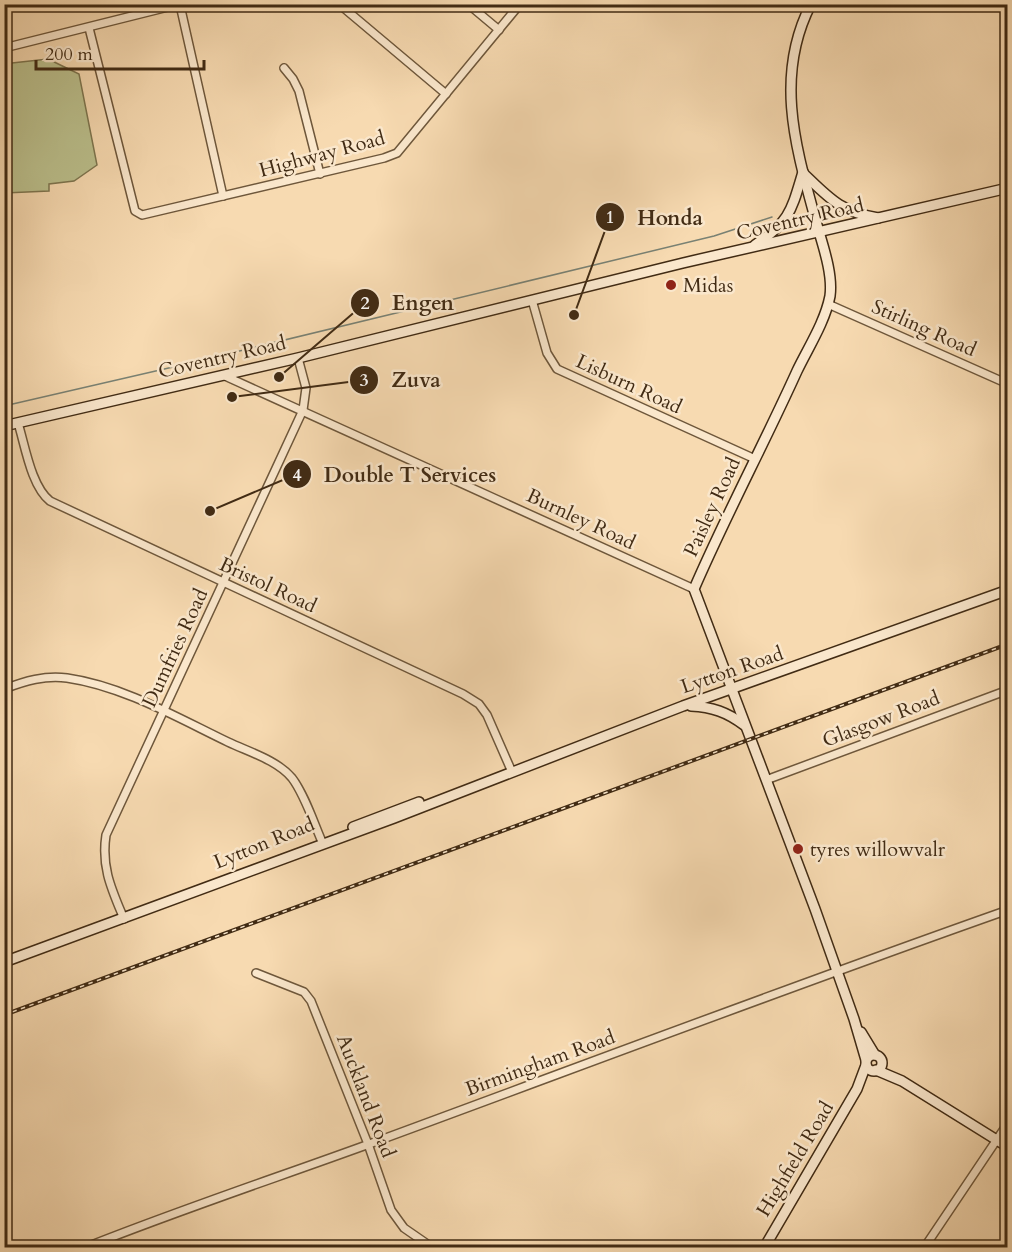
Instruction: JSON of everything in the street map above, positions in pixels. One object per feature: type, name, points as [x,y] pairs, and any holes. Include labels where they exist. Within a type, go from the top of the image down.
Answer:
[{"type":"main road","name":"Paisley Road","points":[[810,4],[794,49],[790,78],[790,102],[803,172],[830,284],[828,304],[694,589],[854,1019],[873,1064],[1008,1147]]},
{"type":"main road","points":[[748,249],[774,232],[787,218],[803,172],[829,198],[844,209],[881,219]]},
{"type":"main road","name":"Coventry Road","points":[[4,426],[225,376],[532,300],[1008,188]]},
{"type":"main road","name":"Lytton Road","points":[[4,962],[124,919],[684,706],[1008,590]]},
{"type":"main road","points":[[684,706],[715,709],[746,726]]},
{"type":"main road","name":"Highfield Road","points":[[764,1248],[873,1064]]},
{"type":"street","points":[[339,4],[447,94]]},
{"type":"street","points":[[468,4],[499,30]]},
{"type":"street","name":"Highway Road","points":[[89,28],[135,211],[144,215],[320,174],[396,153],[520,4]]},
{"type":"street","points":[[4,48],[180,5],[223,196]]},
{"type":"street","points":[[284,68],[299,91],[320,174]]},
{"type":"street","name":"Lisburn Road","points":[[532,300],[547,353],[557,369],[755,459]]},
{"type":"street","name":"Stirling Road","points":[[828,304],[1008,384]]},
{"type":"street","name":"Dumfries Road","points":[[124,919],[106,872],[103,853],[106,835],[303,410],[306,388],[298,358]]},
{"type":"street","name":"Burnley Road","points":[[225,376],[694,589]]},
{"type":"street","name":"Bristol Road","points":[[18,423],[37,485],[50,501],[463,694],[479,704],[487,715],[512,772]]},
{"type":"street","points":[[4,688],[54,676],[103,687],[164,711],[270,762],[283,770],[296,785],[322,842]]},
{"type":"street","name":"Glasgow Road","points":[[766,780],[1008,690]]},
{"type":"street","name":"Birmingham Road","points":[[84,1248],[197,1204],[368,1144],[837,970],[1008,910]]},
{"type":"street","name":"Auckland Road","points":[[256,973],[304,992],[311,1000],[368,1144],[389,1205],[399,1222],[433,1248]]},
{"type":"street","points":[[924,1248],[1008,1123]]},
{"type":"green space","points":[[48,59],[79,74],[97,165],[74,181],[49,184],[49,191],[5,193],[5,67],[12,63]]},
{"type":"waterway","points":[[4,406],[714,236],[772,217]]},
{"type":"railway","points":[[4,1015],[1008,644]]},
{"type":"place","name":"Midas","points":[[671,285]]},
{"type":"place","name":"Honda","points":[[574,315]]},
{"type":"place","name":"Engen","points":[[279,377]]},
{"type":"place","name":"Zuva","points":[[232,397]]},
{"type":"place","name":"Double T Services","points":[[210,511]]},
{"type":"place","name":"tyres willowvalr","points":[[798,849]]}]
